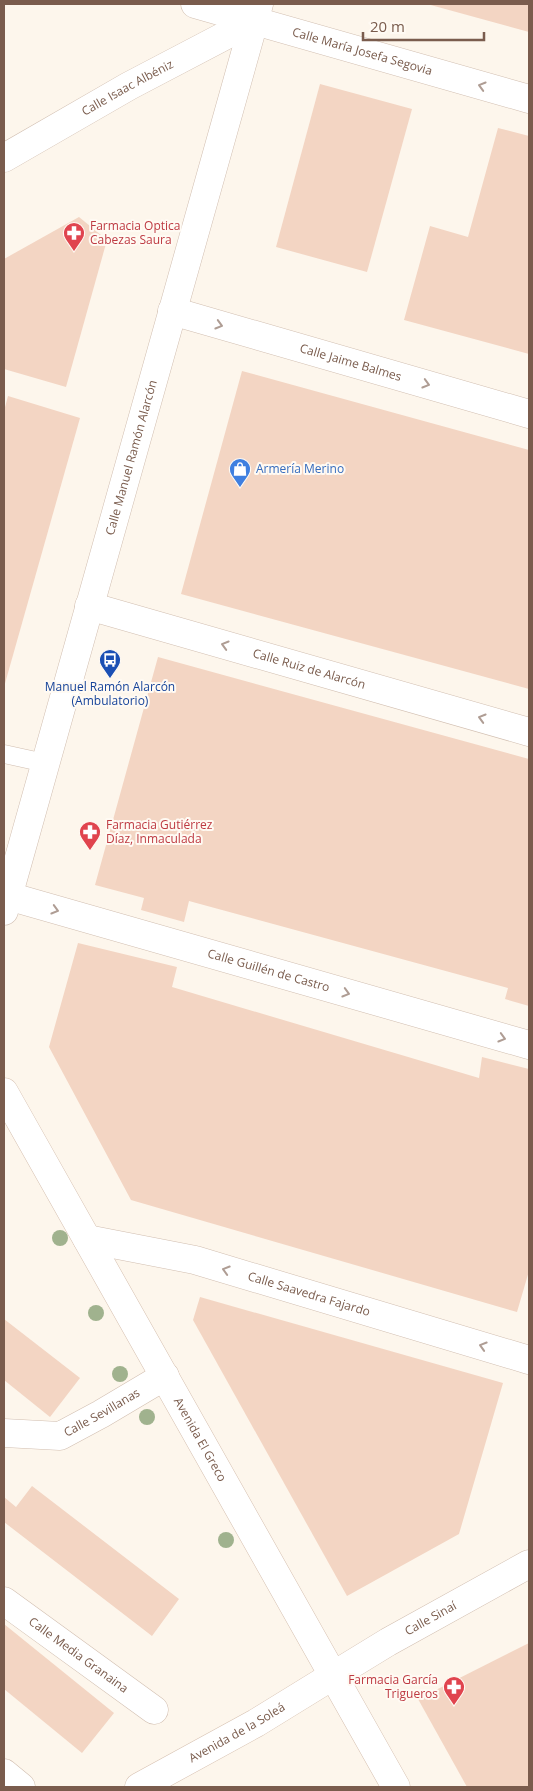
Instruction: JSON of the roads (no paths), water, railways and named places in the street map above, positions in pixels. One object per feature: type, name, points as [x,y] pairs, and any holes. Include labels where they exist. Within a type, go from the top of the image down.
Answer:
[{"type":"street","name":"Calle María Josefa Segovia","points":[[195,4],[257,12],[529,99]]},
{"type":"street","name":"Calle Isaac Albéniz","points":[[4,158],[257,12]]},
{"type":"street","name":"Calle Manuel Ramón Alarcón","points":[[6,904],[257,12]]},
{"type":"street","name":"Calle Jaime Balmes","points":[[172,311],[529,414]]},
{"type":"street","name":"Calle Ruiz de Alarcón","points":[[89,606],[529,732]]},
{"type":"street","name":"Calle Guillén de Castro","points":[[6,904],[529,1045]]},
{"type":"street","name":"Avenida El Greco","points":[[4,1092],[396,1787]]},
{"type":"street","name":"Calle Saavedra Fajardo","points":[[87,1239],[194,1260],[529,1360]]},
{"type":"street","name":"Calle Sevillanas","points":[[4,1433],[60,1436],[165,1376]]},
{"type":"street","name":"Calle Sinaí","points":[[334,1675],[388,1642],[529,1564]]},
{"type":"street","name":"Calle Media Granaina","points":[[4,1602],[154,1710]]},
{"type":"street","name":"Avenida de la Soleá","points":[[139,1787],[256,1723],[334,1675]]},
{"type":"street","points":[[4,1773],[21,1787]]},
{"type":"lane","points":[[4,754],[46,763]]},
{"type":"place","name":"Farmacia Optica Cabezas Saura","points":[[74,252]]},
{"type":"place","name":"Armería Merino","points":[[240,488]]},
{"type":"place","name":"Manuel Ramón Alarcón (Ambulatorio)","points":[[110,679]]},
{"type":"place","name":"Farmacia Gutiérrez Díaz, Inmaculada","points":[[90,851]]},
{"type":"place","name":"Farmacia García Trigueros","points":[[454,1706]]}]
